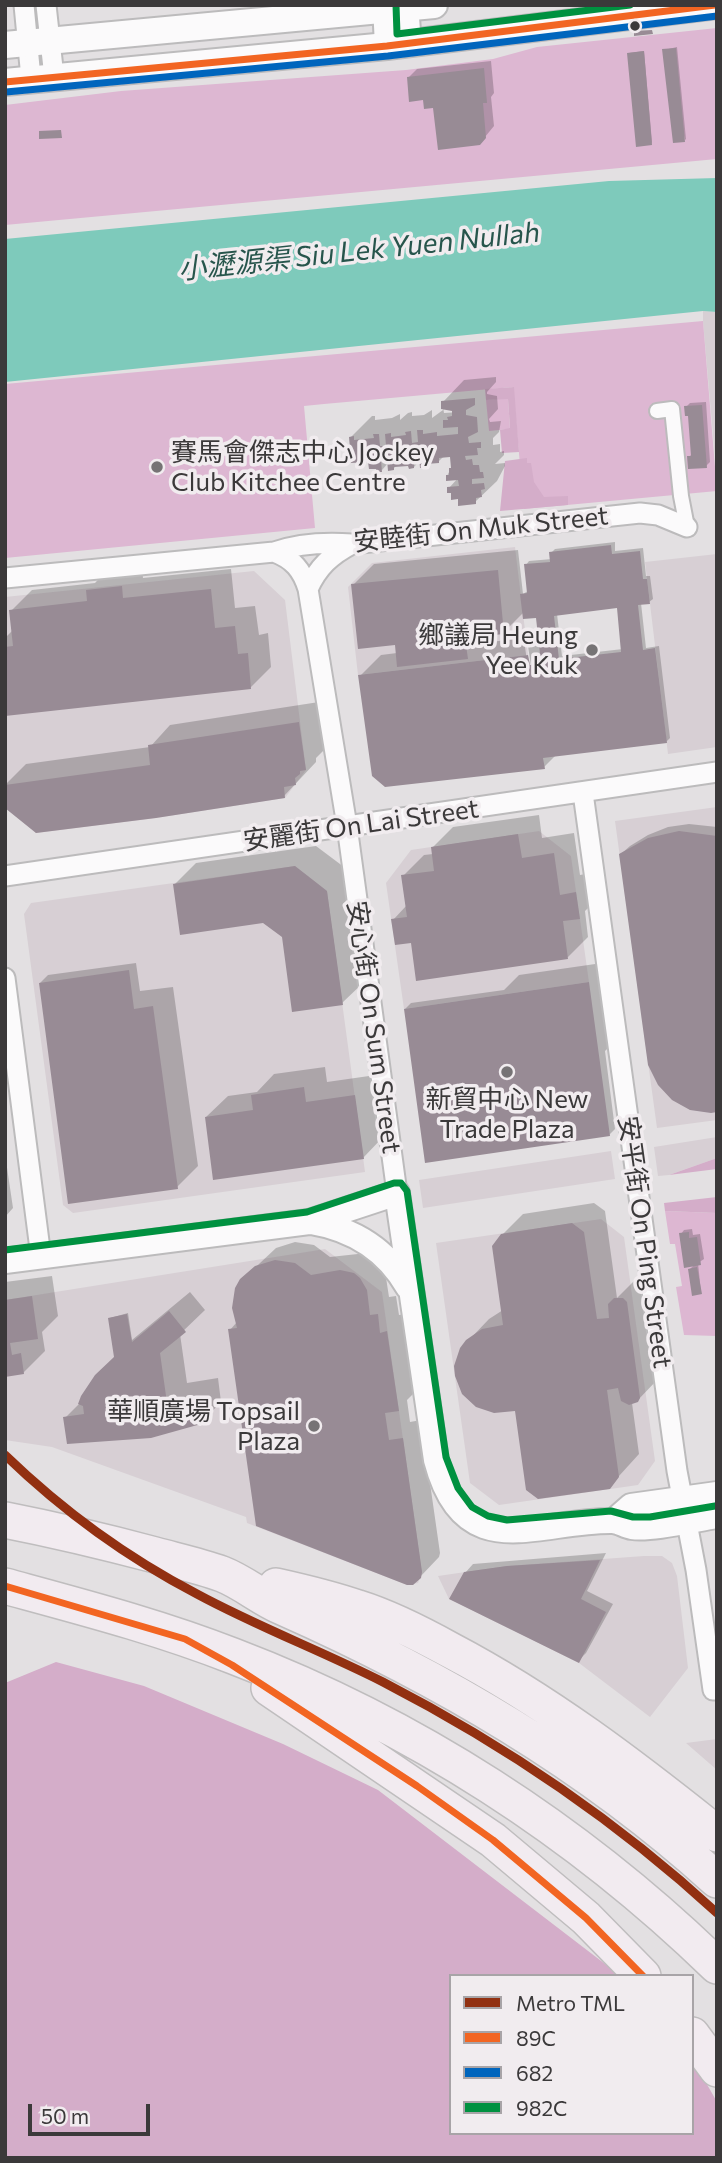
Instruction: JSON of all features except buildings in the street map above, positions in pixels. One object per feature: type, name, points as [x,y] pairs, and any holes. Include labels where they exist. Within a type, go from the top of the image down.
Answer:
[{"type":"highway","points":[[5,1520],[98,1540],[359,1608],[415,1632],[528,1693],[589,1735],[717,1834]]},
{"type":"highway","points":[[224,1574],[278,1605],[405,1665],[512,1725],[602,1786],[717,1880]]},
{"type":"highway","points":[[5,1586],[185,1639],[272,1671],[419,1742],[584,1850],[651,1905],[717,1966]]},
{"type":"highway","points":[[185,1639],[279,1695],[482,1832],[570,1904],[641,1974]]},
{"type":"highway","points":[[694,2038],[717,2069]]},
{"type":"main road","points":[[27,43],[434,5]]},
{"type":"main road","points":[[30,79],[398,45],[717,5]]},
{"type":"street","points":[[24,5],[30,79]]},
{"type":"street","points":[[27,43],[46,5]]},
{"type":"street","points":[[395,7],[398,45]]},
{"type":"street","points":[[657,411],[672,409],[687,527]]},
{"type":"street","name":"安睦街 On Muk Street","points":[[274,552],[305,544],[352,544],[640,513],[658,515],[687,527]]},
{"type":"street","points":[[308,589],[314,575],[326,561],[352,544]]},
{"type":"street","points":[[5,578],[274,552]]},
{"type":"street","name":"安心街 On Sum Street","points":[[274,552],[292,560],[301,570],[308,589],[346,827],[410,1290],[436,1460],[445,1487],[461,1509],[483,1526],[508,1532],[615,1520],[632,1527],[683,1510],[717,1494]]},
{"type":"street","name":"安麗街 On Lai Street","points":[[5,876],[717,772]]},
{"type":"street","name":"安平街 On Ping Street","points":[[583,793],[683,1510],[696,1570],[715,1690]]},
{"type":"street","points":[[5,978],[41,1257]]},
{"type":"street","points":[[5,1261],[309,1222],[397,1193]]},
{"type":"street","points":[[309,1222],[345,1230],[369,1243],[390,1261],[410,1290]]},
{"type":"street","name":"安心街 On Sum Street","points":[[683,1510],[717,1516]]},
{"type":"shaded area","points":[[717,28],[717,159],[5,225],[5,105],[121,91],[406,70],[493,59],[537,47]]},
{"type":"shaded area","points":[[703,311],[717,312],[717,481],[703,321]]},
{"type":"shaded area","points":[[703,321],[717,491],[524,509],[513,387],[324,404],[304,406],[315,528],[5,558],[5,384]]},
{"type":"shaded area","points":[[514,387],[519,452],[502,453],[500,430],[510,428],[508,399],[486,400],[485,389]]},
{"type":"shaded area","points":[[508,398],[510,429],[489,431],[486,400]]},
{"type":"shaded area","points":[[527,458],[527,463],[531,463],[534,482],[544,497],[568,496],[568,505],[500,511],[505,461]]},
{"type":"shaded area","points":[[515,547],[528,655],[358,675],[348,587],[372,563]]},
{"type":"shaded area","points":[[717,554],[717,747],[668,754],[645,562]]},
{"type":"shaded area","points":[[254,571],[285,600],[306,770],[285,798],[36,833],[5,808],[5,597]]},
{"type":"shaded area","points":[[717,807],[717,1120],[657,1128],[615,821]]},
{"type":"shaded area","points":[[539,831],[571,856],[589,982],[404,1009],[386,883],[411,850]]},
{"type":"shaded area","points":[[295,866],[327,891],[365,1172],[73,1213],[63,1205],[24,914],[31,903]]},
{"type":"shaded area","points":[[717,1137],[717,1158],[669,1175],[658,1176],[654,1147]]},
{"type":"shaded area","points":[[611,1151],[615,1179],[423,1208],[419,1180]]},
{"type":"shaded area","points":[[717,1158],[717,1169],[669,1175]]},
{"type":"shaded area","points":[[717,1197],[717,1213],[665,1211],[664,1203]]},
{"type":"shaded area","points":[[665,1211],[717,1213],[717,1336],[684,1335],[676,1287],[682,1286],[675,1244],[670,1244]]},
{"type":"shaded area","points":[[601,1219],[624,1237],[655,1461],[638,1485],[499,1505],[470,1483],[436,1243]]},
{"type":"shaded area","points":[[325,1249],[382,1292],[422,1572],[418,1583],[407,1585],[247,1523],[246,1517],[52,1447],[5,1440],[5,1300]]},
{"type":"shaded area","points":[[662,1556],[672,1563],[677,1576],[688,1668],[650,1717],[579,1663],[449,1599],[438,1576],[507,1566]]},
{"type":"shaded area","points":[[56,1662],[144,1686],[283,1744],[378,1790],[616,1974],[449,1974],[449,2135],[694,2135],[694,2062],[717,2102],[717,2158],[5,2158],[5,1683]]},
{"type":"shaded area","points":[[717,1739],[717,1770],[686,1743]]},
{"type":"water","name":"小瀝源渠 Siu Lek Yuen Nullah","points":[[717,178],[717,312],[703,311],[5,382],[5,239],[609,181]]},
{"type":"metro line","name":"TML","points":[[5,1455],[73,1514],[145,1565],[220,1606],[383,1682],[516,1758],[599,1816],[679,1879],[717,1913]]},
{"type":"transit line","name":"982C","points":[[396,5],[397,34],[630,5]]},
{"type":"transit line","name":"89C","points":[[5,82],[387,46],[715,5]]},
{"type":"transit line","name":"682","points":[[6,92],[388,56],[717,16]]},
{"type":"transit line","name":"982C","points":[[5,1250],[307,1212],[401,1183],[407,1191],[446,1457],[458,1488],[472,1507],[488,1516],[507,1520],[611,1511],[633,1517],[650,1517],[715,1506]]},
{"type":"transit line","name":"89C","points":[[5,1586],[185,1639],[232,1665],[417,1786],[493,1840],[586,1918],[641,1974]]},
{"type":"place","name":"賽馬會傑志中心 Jockey Club Kitchee Centre","points":[[157,467]]},
{"type":"place","name":"鄉議局 Heung Yee Kuk","points":[[592,650]]},
{"type":"place","name":"新貿中心 New Trade Plaza","points":[[507,1072]]},
{"type":"place","name":"華順廣場 Topsail Plaza","points":[[314,1426]]}]
